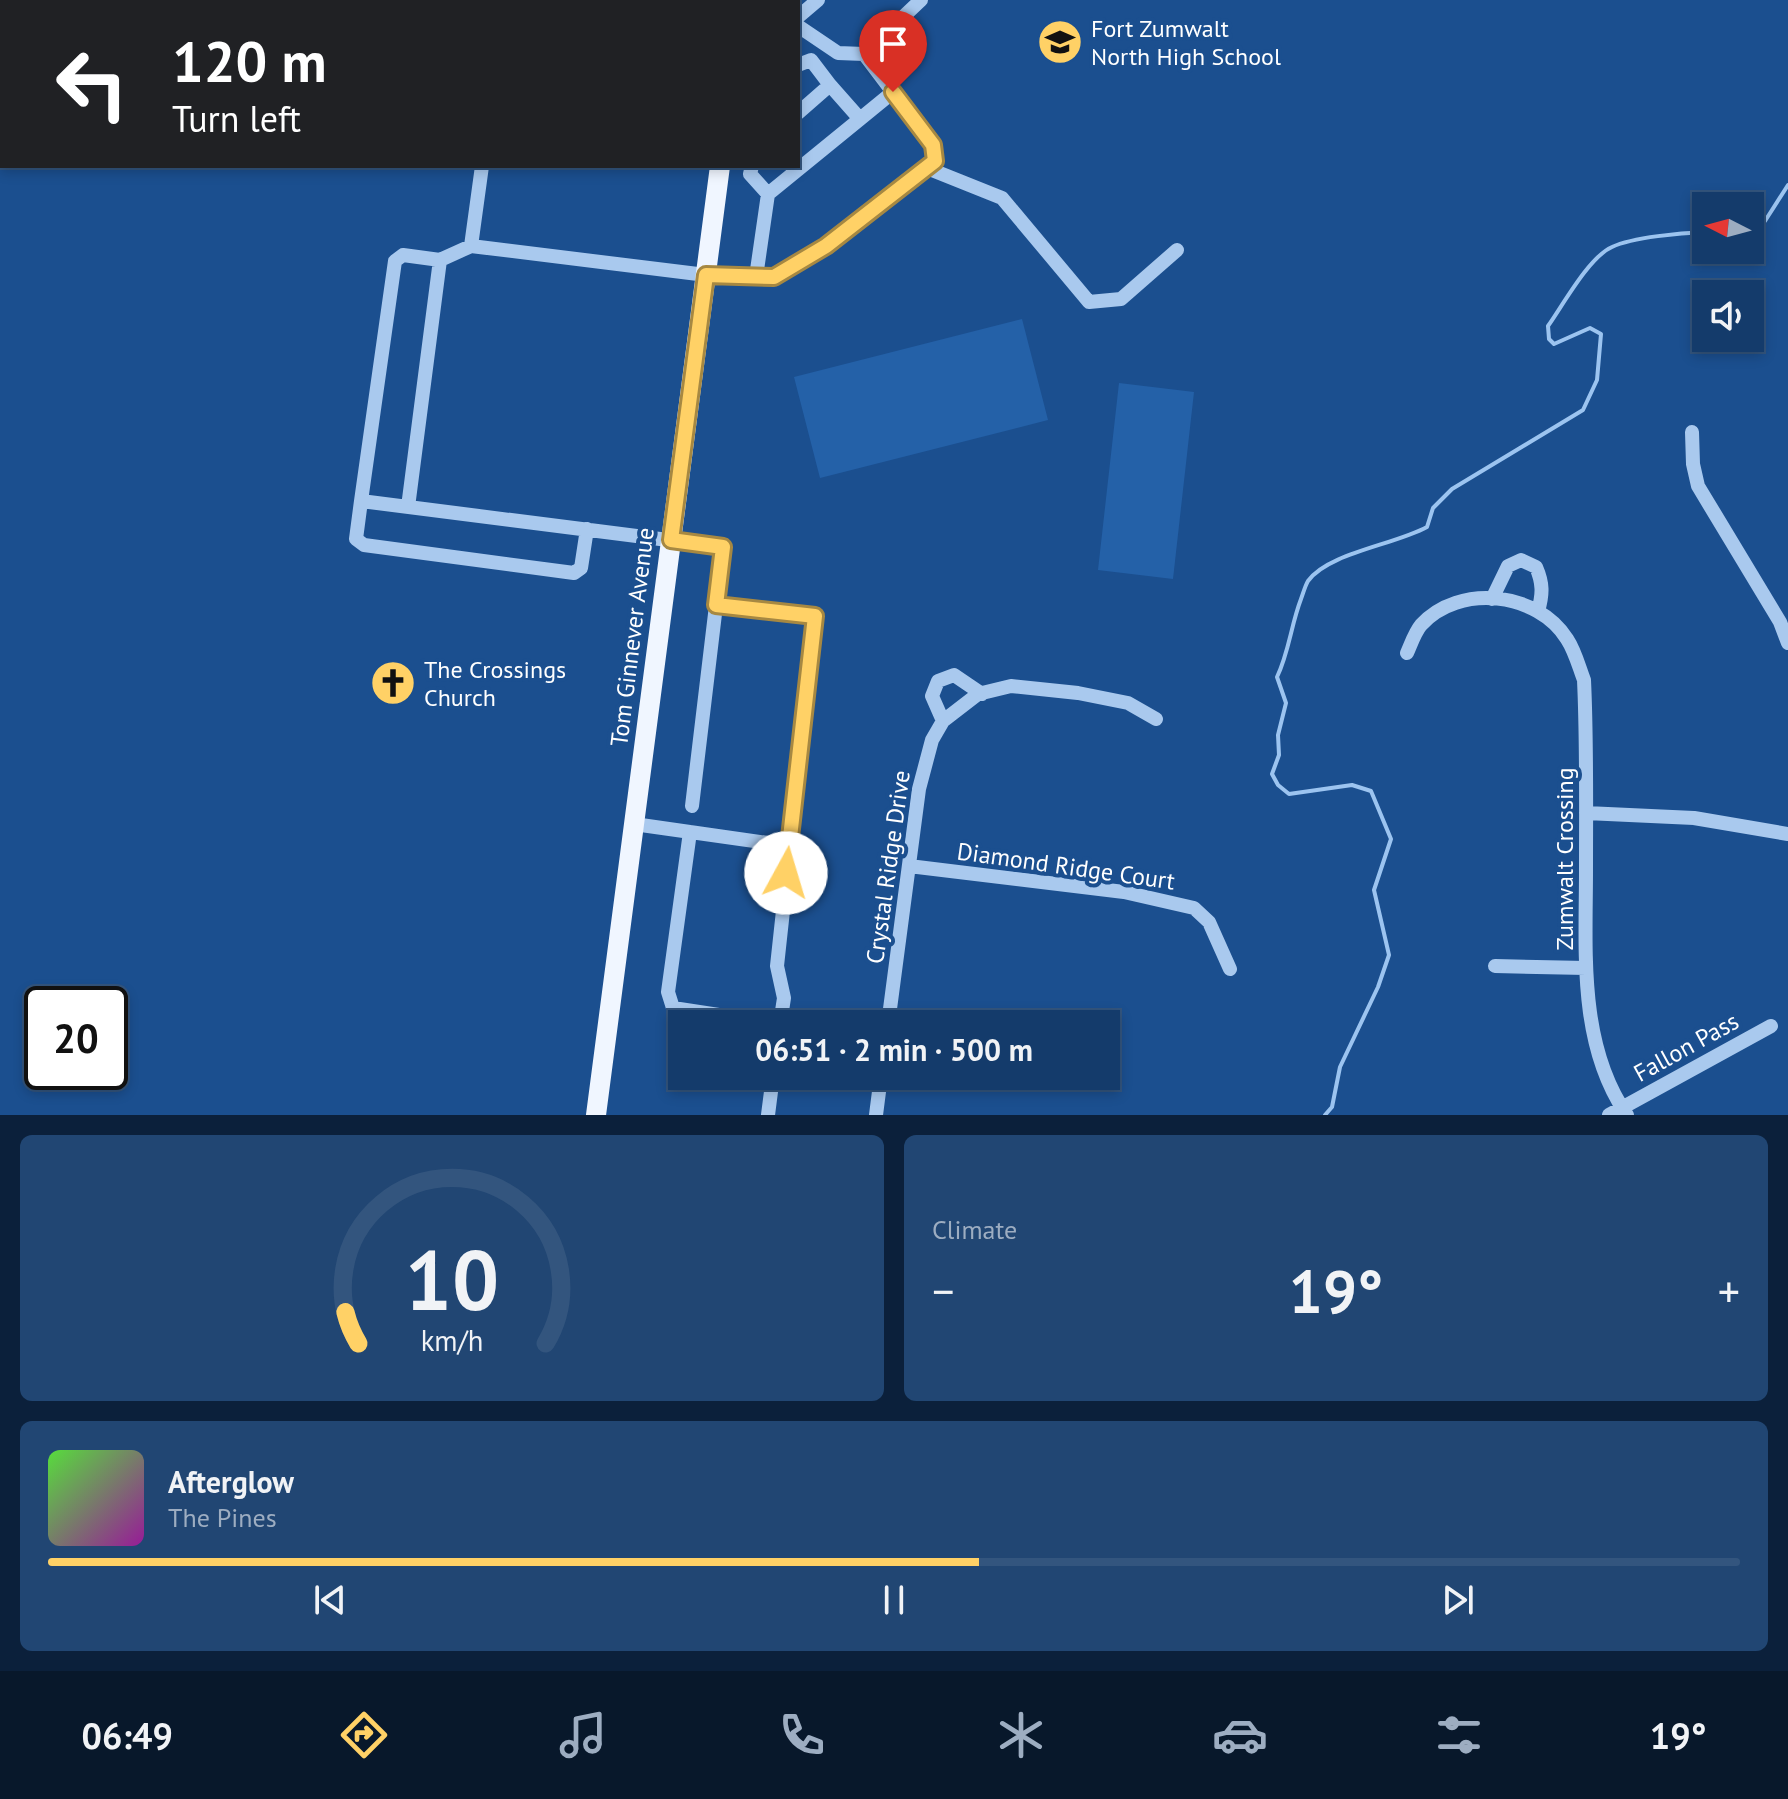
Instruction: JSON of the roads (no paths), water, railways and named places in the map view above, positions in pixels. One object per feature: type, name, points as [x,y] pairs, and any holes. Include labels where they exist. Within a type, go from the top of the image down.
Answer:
[{"type":"main road","name":"Tom Ginnever Avenue","points":[[596,1115],[720,168]]},
{"type":"street","points":[[800,15],[818,0]]},
{"type":"street","points":[[800,27],[838,53],[864,54],[921,0]]},
{"type":"street","points":[[587,529],[581,568],[574,573],[364,545],[356,539],[395,261],[403,255],[440,260],[471,246],[706,275],[774,277],[826,246],[935,161],[933,145],[864,54]]},
{"type":"street","points":[[800,64],[811,60],[860,119]]},
{"type":"street","points":[[800,111],[830,85]]},
{"type":"street","points":[[800,168],[893,92]]},
{"type":"street","points":[[471,246],[482,168]]},
{"type":"street","points":[[752,168],[750,174],[768,194]]},
{"type":"street","points":[[756,277],[768,194],[800,168]]},
{"type":"street","points":[[927,168],[1002,198],[1089,302],[1121,299],[1177,250]]},
{"type":"street","points":[[408,507],[440,260]]},
{"type":"street","points":[[1692,432],[1693,464],[1698,486],[1780,622],[1788,643]]},
{"type":"street","points":[[361,501],[723,547],[692,806]]},
{"type":"street","points":[[1492,599],[1508,566],[1521,560],[1536,567],[1542,581],[1538,611]]},
{"type":"street","name":"Zumwalt Crossing","points":[[1407,653],[1420,626],[1441,609],[1472,598],[1518,601],[1544,614],[1567,639],[1584,680],[1586,968],[1590,1016],[1619,1113]]},
{"type":"street","points":[[716,605],[815,616],[777,966],[784,998],[782,1010]]},
{"type":"street","points":[[982,694],[954,675],[938,681],[932,696],[943,721],[982,694],[1011,686],[1078,693],[1128,703],[1156,719]]},
{"type":"street","name":"Crystal Ridge Drive","points":[[890,1010],[919,789],[932,740],[943,721]]},
{"type":"street","points":[[1586,813],[1694,818],[1787,829]]},
{"type":"street","points":[[634,824],[789,846]]},
{"type":"street","points":[[686,1010],[673,1008],[668,992],[690,832]]},
{"type":"street","name":"Diamond Ridge Court","points":[[909,866],[1124,892],[1194,908],[1209,922],[1230,969]]},
{"type":"street","points":[[1495,966],[1586,968]]},
{"type":"street","name":"Fallon Pass","points":[[1619,1113],[1771,1026]]},
{"type":"street","points":[[768,1115],[771,1090]]},
{"type":"street","points":[[876,1115],[879,1090]]},
{"type":"waterway","points":[[1764,221],[1788,185]]},
{"type":"waterway","points":[[1325,1115],[1332,1107],[1340,1067],[1378,987],[1389,955],[1374,890],[1391,839],[1371,791],[1352,785],[1289,794],[1278,785],[1272,774],[1279,755],[1278,735],[1286,703],[1277,677],[1306,585],[1330,563],[1427,527],[1433,508],[1452,489],[1583,410],[1597,380],[1601,334],[1590,328],[1554,344],[1549,339],[1548,326],[1603,252],[1632,241],[1692,233]]},
{"type":"place","name":"Fort Zumwalt North High School","points":[[1060,42]]},
{"type":"place","name":"The Crossings Church","points":[[393,683]]}]
